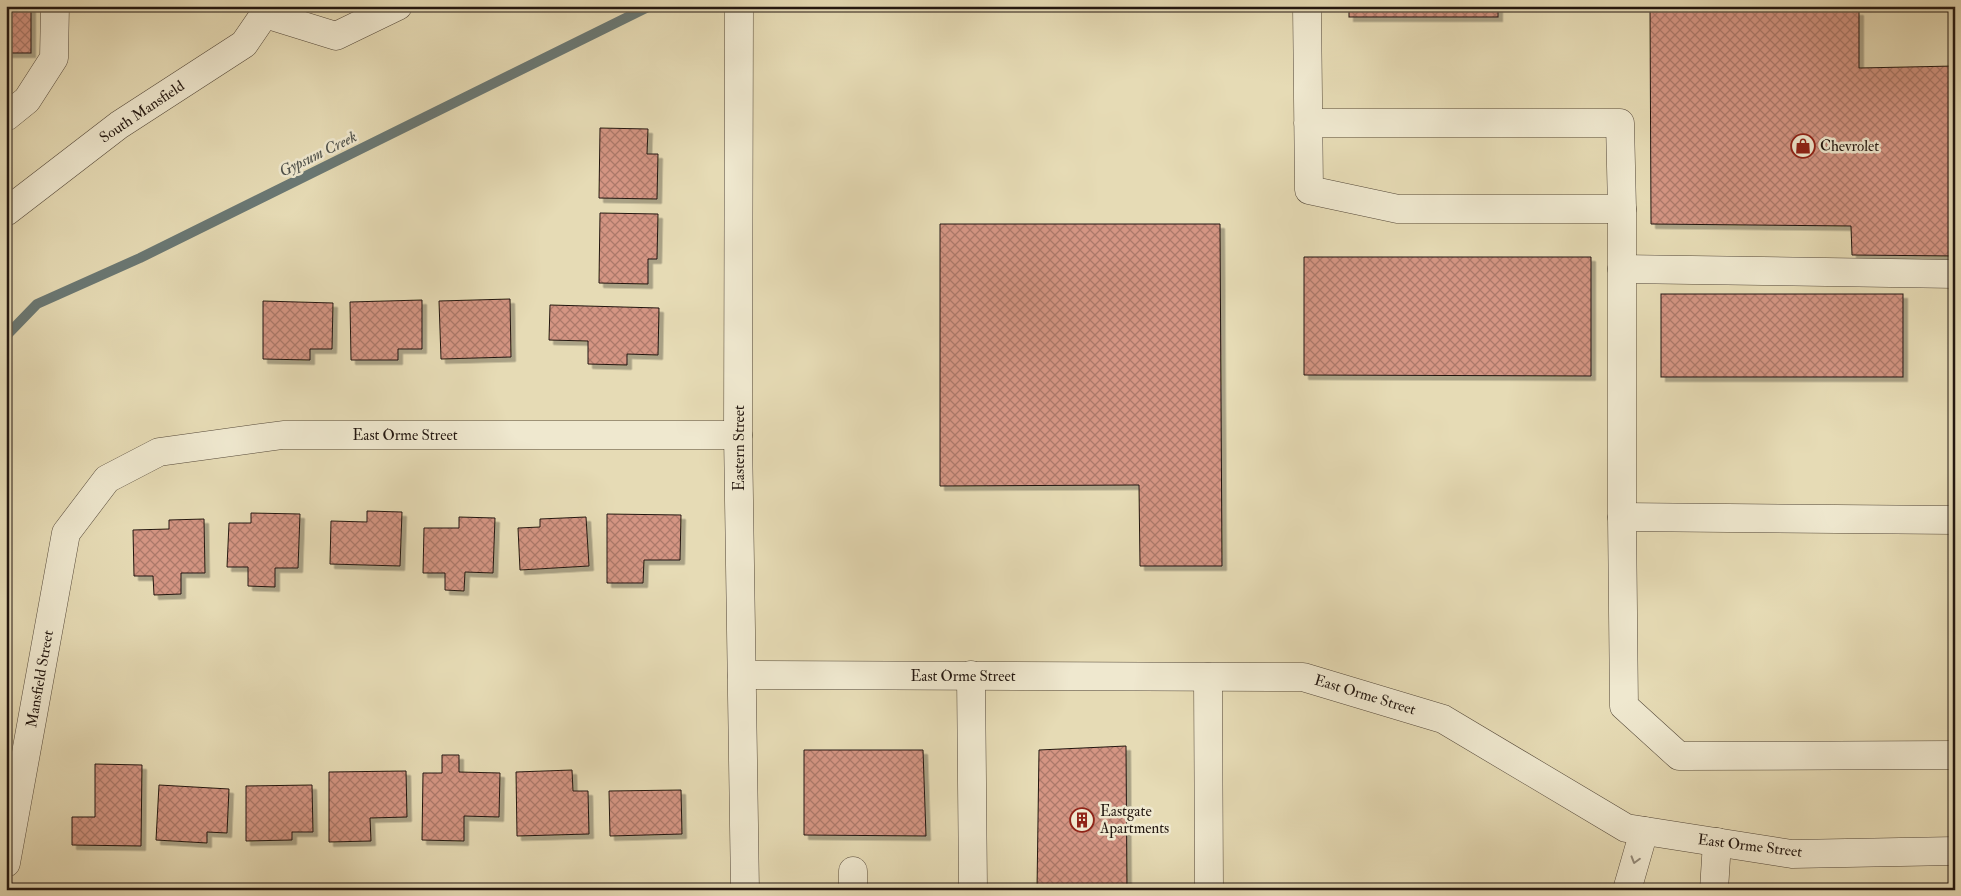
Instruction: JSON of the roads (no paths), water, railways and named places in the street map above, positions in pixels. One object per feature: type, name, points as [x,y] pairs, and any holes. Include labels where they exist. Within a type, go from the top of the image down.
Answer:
[{"type":"street","points":[[6,117],[26,100],[54,58],[55,6]]},
{"type":"street","points":[[268,10],[336,36],[398,6]]},
{"type":"street","name":"Eastern Street","points":[[739,6],[738,435],[744,890]]},
{"type":"street","points":[[1307,6],[1309,190],[1398,209],[1622,209]]},
{"type":"street","name":"South Mansfield","points":[[6,212],[119,125],[244,44],[268,10]]},
{"type":"street","points":[[1308,123],[1620,123],[1624,706],[1679,756],[1955,755]]},
{"type":"street","points":[[1622,269],[1955,274]]},
{"type":"street","name":"East Orme Street","points":[[90,502],[107,479],[158,452],[283,435],[738,435]]},
{"type":"street","name":"Mansfield Street","points":[[6,863],[66,534],[90,502]]},
{"type":"street","points":[[1622,517],[1955,520]]},
{"type":"street","name":"East Orme Street","points":[[742,675],[1302,676],[1443,719],[1626,828],[1792,854],[1955,851]]},
{"type":"street","points":[[970,676],[974,890]]},
{"type":"street","points":[[1208,676],[1210,890]]},
{"type":"street","points":[[1627,890],[1644,831]]},
{"type":"street","points":[[1714,890],[1717,842]]},
{"type":"waterway","name":"Gypsum Creek","points":[[6,336],[37,304],[140,258],[650,6]]},
{"type":"place","name":"Chevrolet","points":[[1803,146]]},
{"type":"place","name":"Eastgate Apartments","points":[[1082,820]]}]
